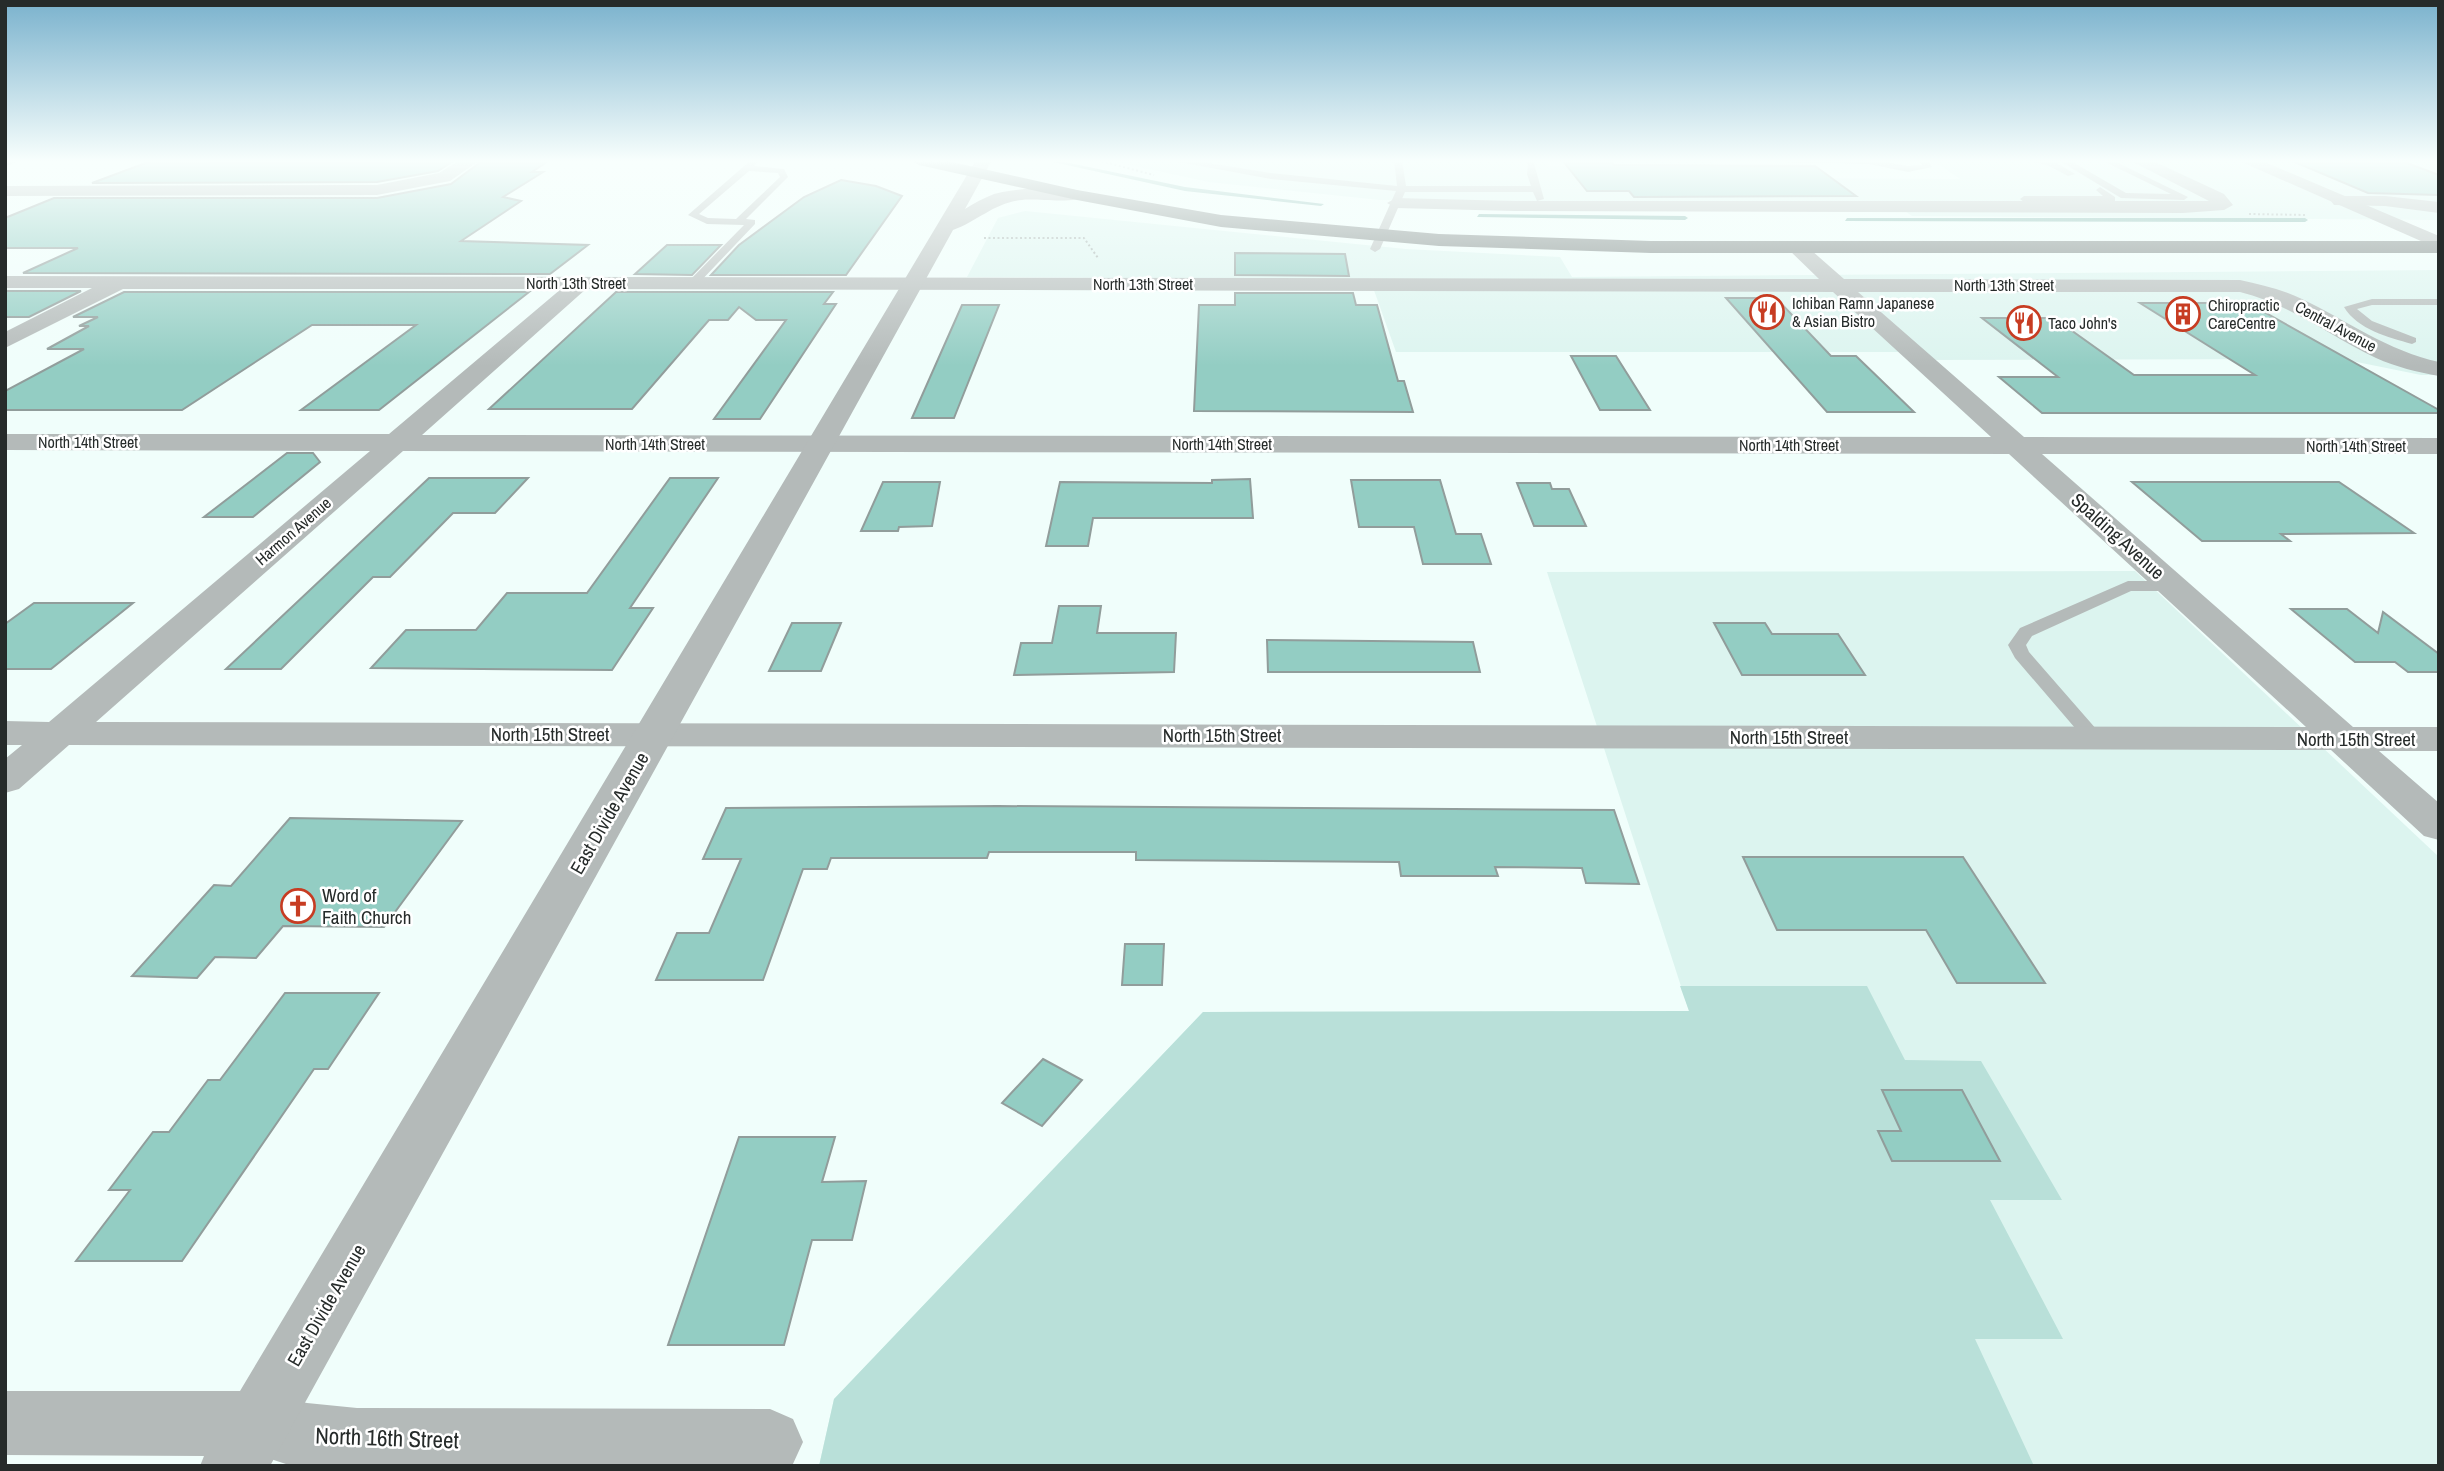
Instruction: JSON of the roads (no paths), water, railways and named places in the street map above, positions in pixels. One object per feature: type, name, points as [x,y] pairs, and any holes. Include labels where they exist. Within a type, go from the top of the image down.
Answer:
[{"type":"main road","points":[[1462,229],[1585,245],[1625,238],[1766,238],[1776,237],[1781,233]]},
{"type":"main road","points":[[1557,229],[1781,233],[2178,247],[2276,240],[2432,238]]},
{"type":"main road","points":[[1781,233],[1791,241],[1801,238],[1946,237],[1968,230],[2432,238]]},
{"type":"street","name":"East Divide Avenue","points":[[245,1445],[914,283],[966,229]]},
{"type":"street","name":"Spalding Avenue","points":[[1776,229],[2439,826]]},
{"type":"street","points":[[2409,229],[2432,238]]},
{"type":"street","name":"North 13th Street","points":[[5,282],[2229,285],[2255,288],[2279,296]]},
{"type":"street","points":[[5,341],[122,282]]},
{"type":"street","name":"Harmon Avenue","points":[[5,780],[581,283]]},
{"type":"street","name":"Central Avenue","points":[[2279,296],[2392,356],[2439,369]]},
{"type":"street","name":"North 14th Street","points":[[5,442],[2439,446]]},
{"type":"street","name":"North 15th Street","points":[[5,733],[2439,739]]},
{"type":"street","name":"North 16th Street","points":[[5,1423],[245,1445],[285,1433],[357,1441],[770,1442]]},
{"type":"lane","points":[[693,283],[747,229]]},
{"type":"lane","points":[[2412,340],[2370,324],[2352,313],[2350,307],[2372,302],[2439,302]]},
{"type":"lane","points":[[2094,738],[2021,654],[2017,645],[2020,637],[2128,586],[2172,586]]},
{"type":"place","name":"Ichiban Ramn Japanese & Asian Bistro","points":[[1767,312]]},
{"type":"place","name":"Chiropractic CareCentre","points":[[2183,314]]},
{"type":"place","name":"Taco John's","points":[[2024,323]]},
{"type":"place","name":"Word of Faith Church","points":[[298,906]]}]
